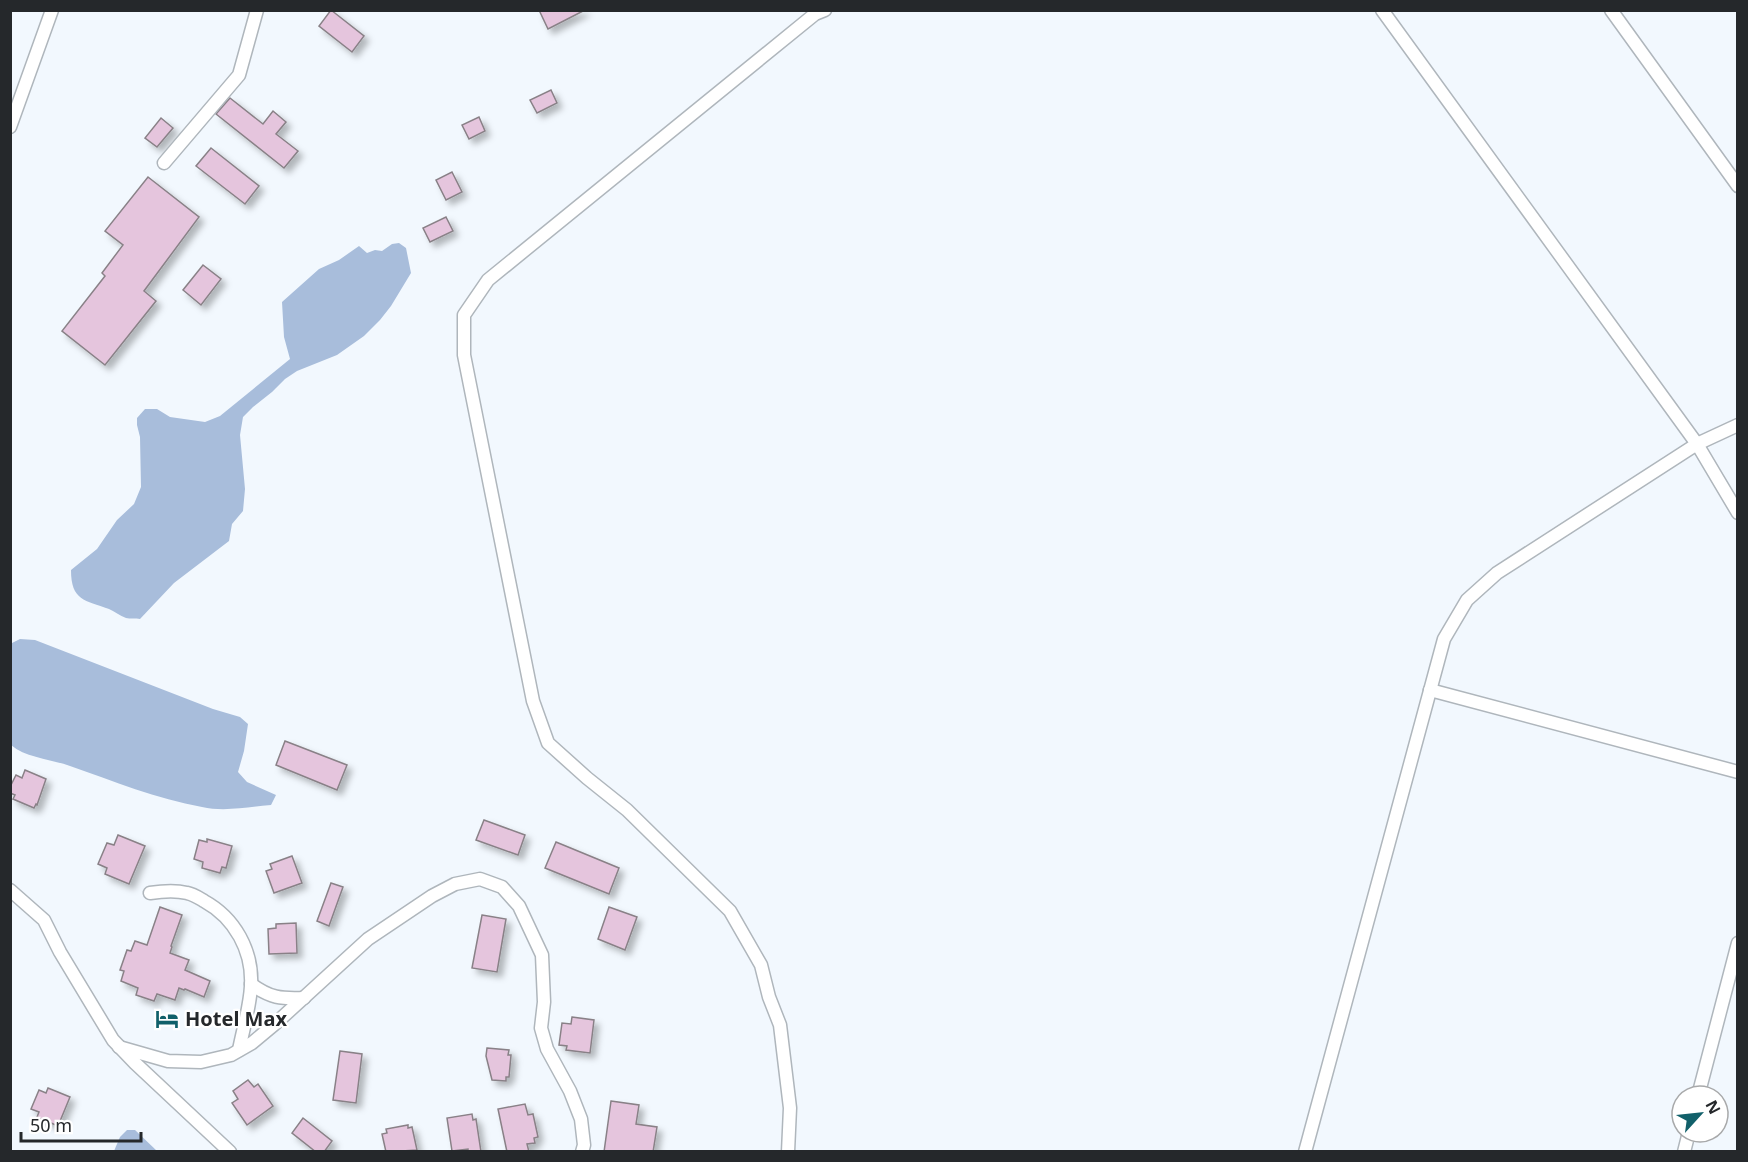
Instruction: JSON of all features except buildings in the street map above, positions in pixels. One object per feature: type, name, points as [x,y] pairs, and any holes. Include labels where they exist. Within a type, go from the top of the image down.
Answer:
[{"type":"street","points":[[10,127],[52,10]]},
{"type":"street","points":[[164,163],[239,75],[257,10]]},
{"type":"street","points":[[788,1152],[790,1108],[780,1025],[769,997],[761,965],[730,911],[627,810],[549,743],[533,701],[464,356],[464,315],[488,280],[815,14],[825,10]]},
{"type":"street","points":[[1382,10],[1697,444],[1737,513]]},
{"type":"street","points":[[1611,10],[1737,186]]},
{"type":"street","points":[[1305,1152],[1444,639],[1467,600],[1497,573],[1697,444],[1737,425]]},
{"type":"street","points":[[1430,690],[1737,772]]},
{"type":"street","points":[[119,1047],[168,1061],[201,1062],[231,1054],[252,1043],[368,939],[432,896],[455,885],[480,879],[502,887],[519,906],[542,955],[544,1002],[541,1028],[547,1049],[570,1091],[581,1119],[584,1145],[582,1152]]},
{"type":"street","points":[[10,890],[44,920],[113,1040],[135,1064],[230,1152]]},
{"type":"street","points":[[150,893],[170,890],[189,893],[213,906],[230,920],[240,937],[249,956],[251,984],[239,1050]]},
{"type":"street","points":[[1701,1084],[1737,943]]},
{"type":"street","points":[[251,984],[266,995],[282,999],[304,998]]},
{"type":"water","points":[[399,243],[406,248],[411,273],[380,320],[364,336],[337,355],[297,371],[285,379],[243,417],[240,435],[245,489],[243,511],[232,524],[229,541],[174,583],[140,619],[126,618],[81,598],[74,588],[71,570],[97,549],[117,520],[134,504],[141,487],[140,437],[137,418],[145,409],[157,409],[170,417],[205,422],[220,416],[290,359],[284,337],[282,302],[319,269],[339,260],[359,246],[367,253],[375,250],[382,251],[392,244]]},
{"type":"water","points":[[20,639],[35,640],[213,709],[240,717],[248,724],[238,772],[247,782],[276,795],[271,805],[219,809],[185,804],[70,766],[31,756],[17,749],[11,745],[10,644]]},
{"type":"water","points":[[127,1130],[135,1130],[157,1151],[114,1151],[120,1137]]},
{"type":"place","name":"Hotel Max","points":[[167,1019]]}]
